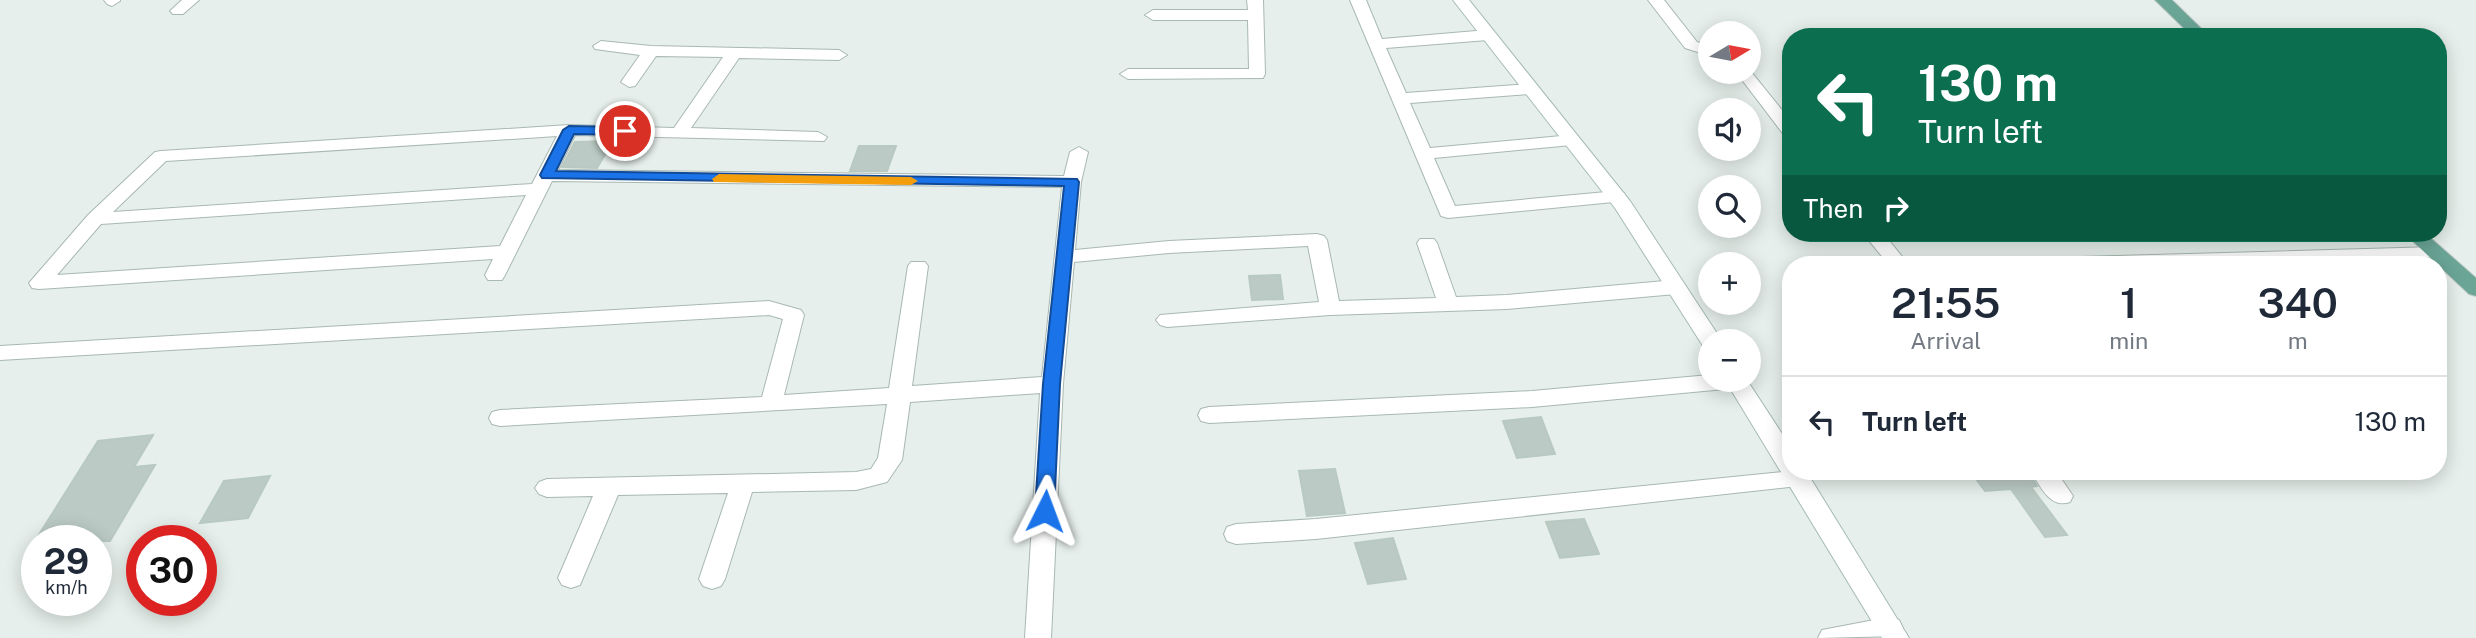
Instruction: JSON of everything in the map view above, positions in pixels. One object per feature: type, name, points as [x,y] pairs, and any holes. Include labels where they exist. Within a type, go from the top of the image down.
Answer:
[{"type":"main road","points":[[2163,0],[2193,28]]},
{"type":"main road","points":[[2424,242],[2439,256]]},
{"type":"main road","points":[[2447,263],[2476,289]]},
{"type":"street","points":[[178,11],[191,0]]},
{"type":"street","points":[[1358,0],[1448,212],[1451,214],[1617,197]]},
{"type":"street","points":[[1461,0],[1617,197],[1703,329]]},
{"type":"street","points":[[1656,0],[1691,45],[1698,47]]},
{"type":"street","points":[[1128,74],[1257,74],[1255,8],[1153,15]]},
{"type":"street","points":[[1377,44],[1489,35]]},
{"type":"street","points":[[601,46],[651,51],[839,55]]},
{"type":"street","points":[[629,82],[651,51]]},
{"type":"street","points":[[680,132],[733,54]]},
{"type":"street","points":[[1753,84],[1782,121]]},
{"type":"street","points":[[1399,99],[1531,89]]},
{"type":"street","points":[[495,275],[569,130]]},
{"type":"street","points":[[507,252],[39,283],[95,219],[161,156],[569,130],[818,137]]},
{"type":"street","points":[[1423,154],[1572,140]]},
{"type":"street","points":[[1038,638],[1052,384],[1072,182],[1079,152]]},
{"type":"street","points":[[95,219],[543,182],[1072,182]]},
{"type":"street","points":[[1064,257],[1169,247],[1317,240],[1331,308]]},
{"type":"street","points":[[1880,242],[1892,256]]},
{"type":"street","points":[[1427,243],[1448,303]]},
{"type":"street","points":[[2329,256],[2436,253]]},
{"type":"street","points":[[547,488],[856,481],[879,476],[890,460],[918,265]]},
{"type":"street","points":[[1167,320],[1331,308],[1507,303],[1676,287]]},
{"type":"street","points":[[0,352],[769,308],[794,315],[771,404]]},
{"type":"street","points":[[500,418],[771,404],[1052,384]]},
{"type":"street","points":[[1209,415],[1532,399],[1698,384]]},
{"type":"street","points":[[1744,392],[1782,452]]},
{"type":"street","points":[[1236,534],[1316,529],[1782,474]]},
{"type":"street","points":[[1800,480],[1893,633],[1831,638]]},
{"type":"street","points":[[2049,480],[2061,496]]},
{"type":"street","points":[[712,579],[743,483]]},
{"type":"street","points":[[572,578],[609,486]]},
{"type":"building","points":[[613,141],[597,168],[562,167],[575,142]]},
{"type":"building","points":[[859,146],[896,146],[887,171],[850,171]]},
{"type":"building","points":[[1280,275],[1283,299],[1252,300],[1249,276]]},
{"type":"building","points":[[1541,417],[1555,454],[1517,458],[1503,421]]},
{"type":"building","points":[[153,435],[134,467],[155,465],[112,538],[112,525],[45,525],[98,441]]},
{"type":"building","points":[[1335,469],[1345,513],[1307,516],[1299,471]]},
{"type":"building","points":[[270,476],[248,518],[200,523],[224,481]]},
{"type":"building","points":[[1977,480],[2033,480],[2037,486],[2031,487],[2067,535],[2045,537],[2011,489],[1985,491]]},
{"type":"building","points":[[1584,519],[1599,554],[1560,558],[1546,522]]},
{"type":"building","points":[[1393,538],[1406,579],[1368,584],[1355,543]]},
{"type":"slow traffic","points":[[719,179],[911,181]]},
{"type":"route","points":[[625,131],[569,130],[547,175],[1072,182],[1052,384],[1045,511]]}]
